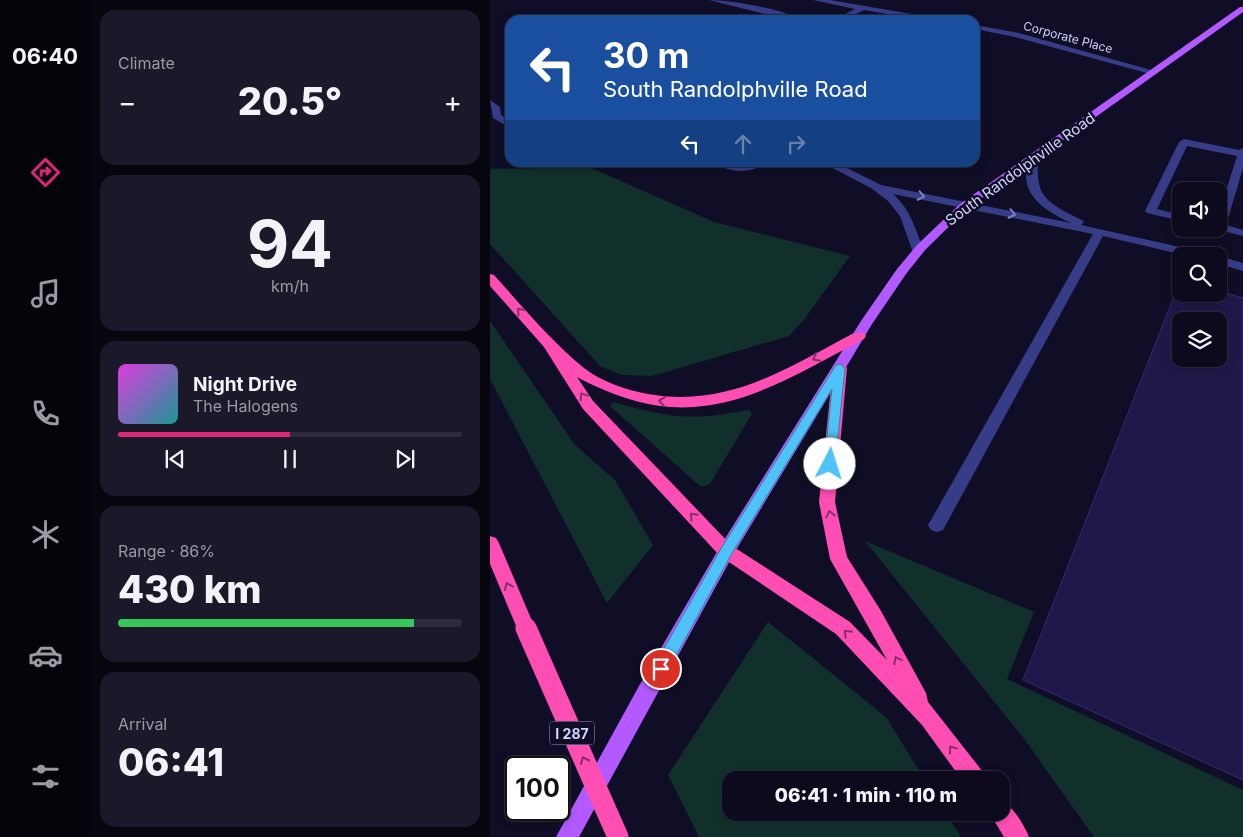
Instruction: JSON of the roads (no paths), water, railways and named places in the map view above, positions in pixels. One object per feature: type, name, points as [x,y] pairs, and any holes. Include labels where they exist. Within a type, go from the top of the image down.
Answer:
[{"type":"highway","points":[[490,278],[550,344],[581,373],[611,389],[638,397],[682,402],[701,402],[740,394],[767,384],[859,336]]},
{"type":"highway","points":[[550,344],[588,405],[726,551],[843,628],[929,718],[968,771]]},
{"type":"highway","points":[[840,368],[827,502],[839,559],[874,617],[929,718]]},
{"type":"highway","name":"I 287","points":[[490,543],[618,837]]},
{"type":"highway","points":[[1006,821],[1018,837]]},
{"type":"main road","name":"South Randolphville Road","points":[[567,837],[726,551],[859,336],[893,284],[918,252],[944,222],[964,206],[1243,9]]},
{"type":"street","points":[[713,0],[781,15]]},
{"type":"street","points":[[817,0],[896,15]]},
{"type":"street","points":[[848,15],[862,8]]},
{"type":"street","name":"Corporate Place","points":[[980,28],[1016,35],[1154,72]]},
{"type":"street","points":[[490,103],[497,109],[496,116],[505,122]]},
{"type":"street","points":[[1172,216],[1150,211],[1184,142],[1243,153],[1227,202]]},
{"type":"street","points":[[1034,156],[1031,178],[1033,188],[1045,202],[1064,216],[1100,232]]},
{"type":"street","points":[[729,167],[733,169],[751,167]]},
{"type":"street","points":[[836,167],[879,188],[1100,232],[1172,249]]},
{"type":"street","points":[[879,188],[899,206],[918,252]]},
{"type":"street","points":[[1227,229],[1243,233]]},
{"type":"street","points":[[937,525],[1100,232]]},
{"type":"street","points":[[1227,262],[1243,267]]}]
